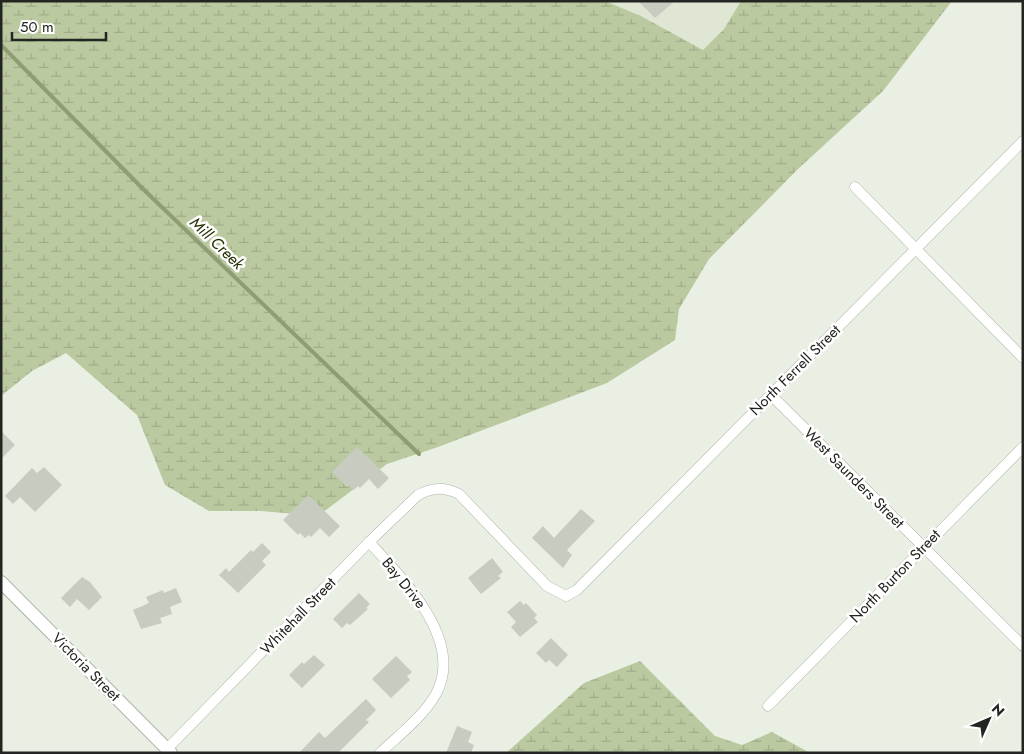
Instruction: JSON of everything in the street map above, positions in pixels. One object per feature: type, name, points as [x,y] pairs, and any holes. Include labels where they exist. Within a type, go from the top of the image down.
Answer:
[{"type":"street","name":"North Ferrell Street","points":[[438,488],[449,489],[468,500],[537,577],[554,591],[566,596],[582,587],[1023,141]]},
{"type":"street","points":[[855,187],[1023,358]]},
{"type":"street","name":"West Saunders Street","points":[[771,394],[1023,646]]},
{"type":"street","name":"North Burton Street","points":[[768,706],[923,546],[1023,447]]},
{"type":"street","name":"Whitehall Street","points":[[167,751],[369,542],[418,496],[438,488]]},
{"type":"street","name":"Bay Drive","points":[[369,542],[396,571],[429,615],[439,640],[443,664],[439,686],[431,702],[380,753]]},
{"type":"street","name":"Victoria Street","points":[[1,582],[167,751]]},
{"type":"shaded area","points":[[605,1],[741,1],[724,29],[703,50],[641,16]]},
{"type":"green space","points":[[1,1],[605,1],[641,16],[703,50],[724,29],[741,1],[952,1],[883,91],[798,169],[709,259],[679,309],[675,340],[607,383],[438,447],[387,464],[318,516],[261,511],[209,511],[165,485],[137,415],[66,353],[32,371],[1,396]]},
{"type":"green space","points":[[640,661],[715,736],[742,745],[772,732],[810,753],[506,753],[584,683]]},
{"type":"building","points":[[638,1],[675,1],[655,18]]},
{"type":"building","points":[[1,431],[15,445],[1,459]]},
{"type":"building","points":[[357,447],[389,478],[378,489],[369,479],[360,488],[358,486],[354,490],[349,485],[347,487],[332,472]]},
{"type":"building","points":[[44,467],[62,485],[35,512],[20,497],[13,504],[5,496],[32,468],[37,473]]},
{"type":"building","points":[[308,495],[340,526],[329,537],[320,528],[311,537],[309,535],[305,538],[300,533],[298,535],[283,520]]},
{"type":"building","points":[[581,509],[595,521],[567,550],[572,555],[563,568],[532,538],[543,526],[554,538]]},
{"type":"building","points":[[262,543],[271,552],[262,561],[266,565],[238,593],[219,575],[226,568],[229,572],[251,550],[253,552]]},
{"type":"building","points":[[492,558],[503,572],[498,576],[501,578],[481,594],[468,578]]},
{"type":"building","points":[[82,577],[90,582],[102,597],[89,610],[77,599],[70,607],[61,598]]},
{"type":"building","points":[[176,588],[182,602],[170,607],[172,614],[160,618],[162,623],[141,629],[133,610],[149,603],[146,597],[163,590],[164,593]]},
{"type":"building","points":[[359,593],[370,604],[366,608],[368,609],[350,625],[347,623],[342,628],[333,619]]},
{"type":"building","points":[[520,601],[524,605],[526,603],[537,615],[534,618],[538,622],[520,637],[511,627],[516,622],[507,612]]},
{"type":"building","points":[[551,638],[568,655],[557,667],[549,660],[546,663],[536,653]]},
{"type":"building","points":[[314,655],[325,665],[302,688],[289,675],[302,662],[304,664]]},
{"type":"building","points":[[396,656],[412,672],[407,676],[410,680],[391,698],[372,679]]},
{"type":"building","points":[[366,699],[376,710],[366,720],[369,722],[338,753],[299,753],[319,732],[325,738]]},
{"type":"building","points":[[457,726],[472,732],[468,742],[474,745],[471,753],[446,753]]},
{"type":"waterway","name":"Mill Creek","points":[[1,45],[143,189],[419,454]]}]
